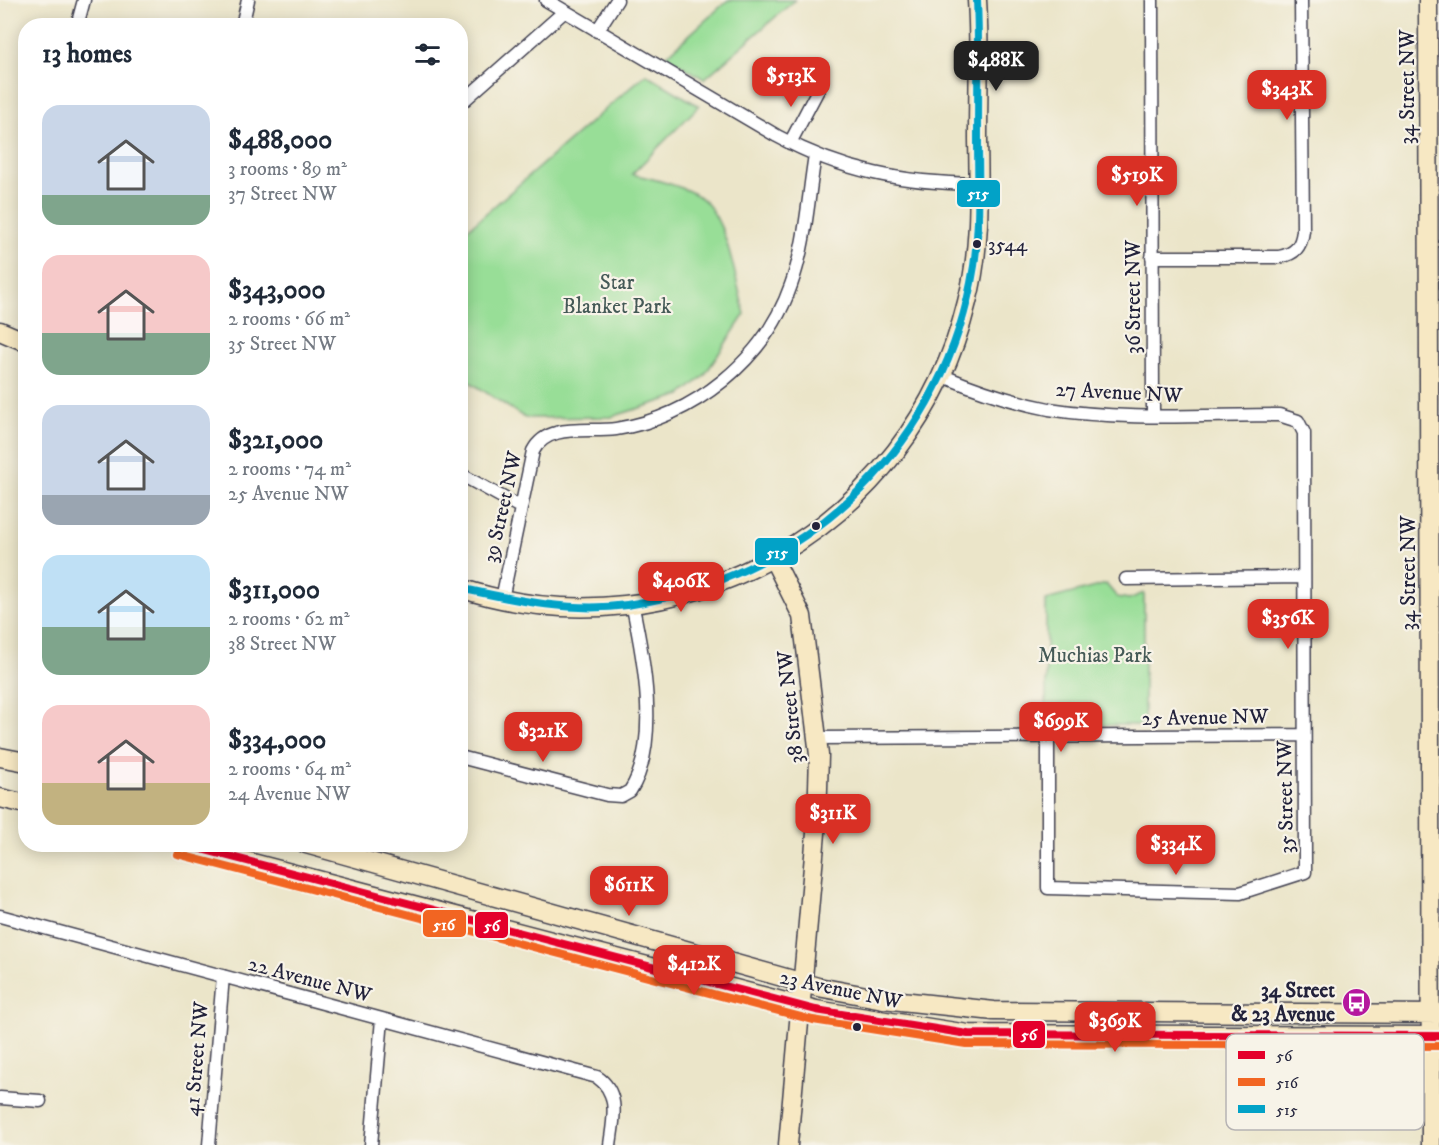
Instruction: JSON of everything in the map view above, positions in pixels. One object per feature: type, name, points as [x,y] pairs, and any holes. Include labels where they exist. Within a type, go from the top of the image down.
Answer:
[{"type":"main road","points":[[468,590],[502,599],[574,607],[632,603],[694,591],[722,582],[772,558],[822,526],[866,489],[906,440],[943,376],[960,330],[973,272],[978,227],[977,0]]},
{"type":"main road","name":"34 Street NW","points":[[1428,0],[1435,1013],[1431,1145]]},
{"type":"main road","points":[[0,332],[18,339]]},
{"type":"main road","name":"38 Street NW","points":[[772,558],[802,616],[818,738],[817,822],[788,1145]]},
{"type":"main road","points":[[0,757],[18,760]]},
{"type":"main road","points":[[0,798],[18,802]]},
{"type":"main road","name":"23 Avenue NW","points":[[211,852],[800,1005],[887,1023],[968,1034],[1226,1035]]},
{"type":"main road","name":"23 Avenue NW","points":[[335,852],[801,982],[883,999],[994,1011],[1435,1013]]},
{"type":"street","points":[[79,18],[84,0]]},
{"type":"street","points":[[244,18],[248,0]]},
{"type":"street","points":[[546,0],[790,143],[815,155],[869,174],[909,182],[978,184]]},
{"type":"street","points":[[597,31],[617,0]]},
{"type":"street","name":"36 Street NW","points":[[1152,0],[1153,414]]},
{"type":"street","points":[[1152,257],[1278,257],[1296,250],[1303,231],[1300,0]]},
{"type":"street","points":[[468,97],[565,11]]},
{"type":"street","points":[[790,143],[819,88]]},
{"type":"street","name":"39 Street NW","points":[[502,599],[533,452],[542,439],[560,431],[616,429],[655,420],[711,391],[749,356],[778,315],[792,284],[800,250],[815,155]]},
{"type":"street","name":"27 Avenue NW","points":[[943,376],[981,391],[1049,409],[1153,414],[1280,415],[1298,421]]},
{"type":"street","name":"35 Street NW","points":[[1048,738],[1048,888],[1239,893],[1305,872],[1303,577],[1305,440],[1298,421]]},
{"type":"street","points":[[468,478],[520,507]]},
{"type":"street","points":[[1126,579],[1303,577]]},
{"type":"street","points":[[468,759],[606,795],[627,794],[638,776],[647,711],[644,660],[632,603]]},
{"type":"street","name":"25 Avenue NW","points":[[818,738],[1303,735]]},
{"type":"street","name":"22 Avenue NW","points":[[0,916],[592,1075],[607,1085],[614,1101],[610,1145]]},
{"type":"street","name":"41 Street NW","points":[[209,1145],[223,976]]},
{"type":"street","points":[[371,1145],[382,1019]]},
{"type":"street","points":[[0,1098],[40,1101]]},
{"type":"green space","points":[[728,0],[795,0],[704,79],[666,56]]},
{"type":"green space","name":"Star Blanket Park","points":[[646,74],[699,106],[632,174],[681,188],[705,201],[726,239],[745,314],[704,376],[681,395],[611,417],[525,418],[468,381],[468,229]]},
{"type":"green space","name":"Muchias Park","points":[[1106,584],[1117,597],[1129,599],[1144,593],[1144,725],[1046,725],[1046,600]]},
{"type":"transit line","name":"515","points":[[468,590],[522,601],[585,607],[627,605],[690,591],[749,568],[802,537],[851,499],[893,454],[927,402],[954,345],[971,283],[978,211],[977,0]]},
{"type":"transit line","name":"56","points":[[213,852],[816,1010],[968,1034],[1226,1035]]},
{"type":"transit line","name":"516","points":[[177,854],[813,1020],[966,1044],[1226,1045]]},
{"type":"transit line","name":"56","points":[[1424,1036],[1439,1036]]},
{"type":"transit line","name":"516","points":[[1424,1046],[1439,1046]]},
{"type":"place","name":"3544","points":[[977,244]]},
{"type":"place","name":"34 Street & 23 Avenue","points":[[1356,1002]]}]
